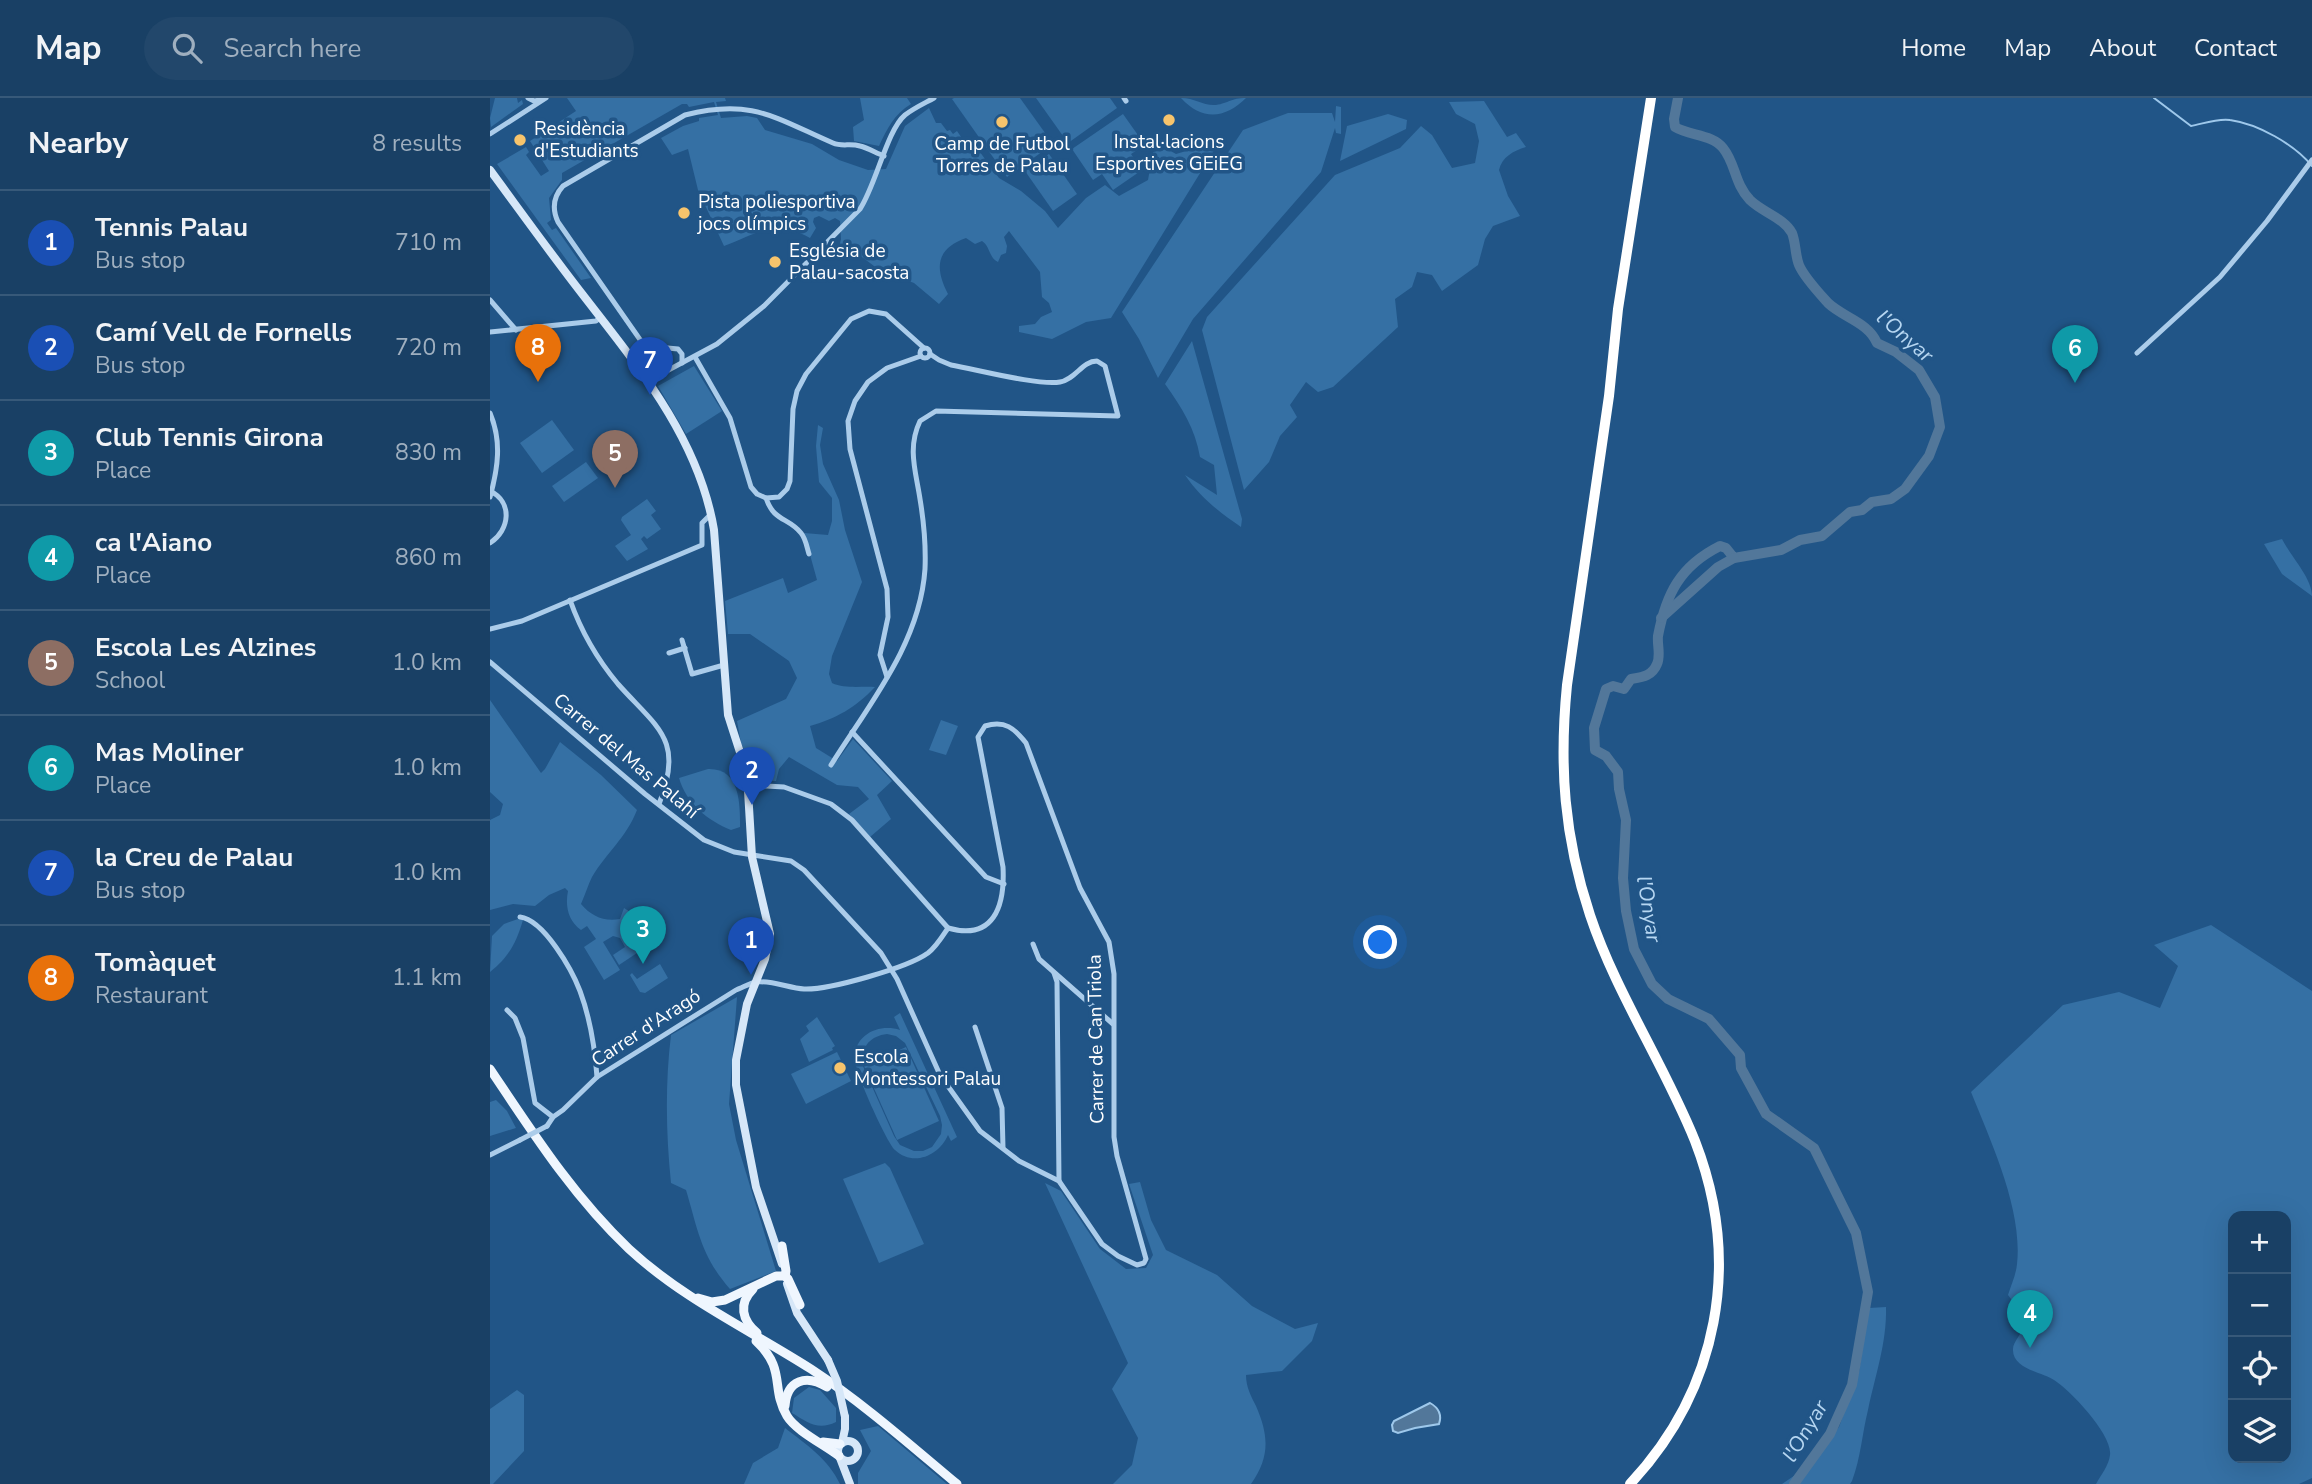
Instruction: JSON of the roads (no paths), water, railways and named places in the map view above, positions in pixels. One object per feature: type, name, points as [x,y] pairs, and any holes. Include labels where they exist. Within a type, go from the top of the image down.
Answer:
[{"type":"highway","points":[[1630,1484],[1661,1446],[1682,1412],[1697,1379],[1714,1321],[1720,1256],[1710,1187],[1694,1138],[1591,918],[1571,845],[1563,780],[1563,719],[1567,685],[1609,396],[1618,309],[1651,98]]},
{"type":"main road","points":[[490,1069],[576,1194],[630,1250],[690,1296],[830,1382],[957,1484]]},
{"type":"main road","points":[[690,1296],[712,1302],[722,1301],[777,1278],[786,1271],[782,1247]]},
{"type":"main road","points":[[777,1278],[781,1263]]},
{"type":"main road","points":[[777,1278],[788,1288]]},
{"type":"main road","points":[[777,1278],[788,1279],[800,1305]]},
{"type":"main road","points":[[757,1285],[744,1301],[744,1317],[749,1326],[770,1345]]},
{"type":"main road","points":[[738,1326],[760,1344],[774,1364],[784,1411],[793,1424],[840,1457]]},
{"type":"main road","points":[[784,1411],[786,1397],[791,1388],[799,1382],[812,1380],[879,1419]]},
{"type":"main road","points":[[818,1441],[841,1444]]},
{"type":"street","points":[[527,98],[534,101],[544,99]]},
{"type":"street","points":[[523,112],[528,104],[527,98]]},
{"type":"street","points":[[648,381],[717,344],[776,296],[860,209],[870,195],[902,118],[934,98]]},
{"type":"street","points":[[490,134],[544,99]]},
{"type":"street","points":[[682,363],[682,354],[678,349],[647,346],[641,341],[565,232],[554,210],[555,199],[561,188],[685,115],[706,109],[734,107],[759,110],[836,145],[860,146],[884,156]]},
{"type":"street","points":[[2137,353],[2220,277],[2267,221],[2312,160]]},
{"type":"street","points":[[490,170],[648,381],[689,452],[711,514],[728,715],[748,785],[752,857],[770,934],[765,959],[745,1011],[735,1076],[740,1112],[761,1204],[781,1263]]},
{"type":"street","points":[[490,300],[516,330]]},
{"type":"street","points":[[695,357],[730,418],[754,491],[766,498],[779,497],[790,481],[793,410],[801,382],[851,318],[869,311],[886,314],[930,350],[930,354],[951,365],[1052,383],[1070,378],[1085,364],[1097,361],[1107,370],[1118,416],[936,411],[920,421],[913,446],[913,464],[926,540],[923,591],[911,635],[831,765]]},
{"type":"street","points":[[490,332],[596,321],[601,317]]},
{"type":"street","points":[[921,356],[921,350],[925,348]]},
{"type":"street","points":[[887,677],[880,650],[888,617],[887,589],[849,449],[849,421],[855,401],[868,382],[887,368],[921,356],[926,358],[930,354]]},
{"type":"street","points":[[490,413],[499,446],[491,493],[503,501],[507,516],[502,533],[490,543]]},
{"type":"street","points":[[766,498],[775,515],[803,534],[809,554]]},
{"type":"street","points":[[490,629],[510,625],[702,545],[702,523],[711,514]]},
{"type":"street","points":[[570,600],[599,658],[618,684],[653,720],[665,738],[668,773],[659,804]]},
{"type":"street","points":[[682,640],[692,674],[724,665]]},
{"type":"street","points":[[669,653],[685,648]]},
{"type":"street","name":"Carrer del Mas Palahí","points":[[490,662],[704,839],[752,857],[791,861],[804,870],[881,953],[940,1075],[980,1131],[1018,1161],[1059,1181]]},
{"type":"street","name":"Carrer de Can Triola","points":[[1004,884],[978,737],[985,726],[993,724],[1010,726],[1026,743],[1080,888],[1105,932],[1111,951],[1114,974],[1114,1137],[1146,1256],[1144,1263],[1137,1265],[1124,1260],[1102,1244],[1059,1181]]},
{"type":"street","points":[[748,785],[784,787],[831,804],[852,820],[947,928],[964,932],[976,931],[987,925],[994,918],[1004,884],[986,877],[852,732]]},
{"type":"street","points":[[520,917],[529,918],[548,937],[576,982],[589,1023],[597,1077]]},
{"type":"street","points":[[756,982],[815,989],[891,970],[931,951],[947,928]]},
{"type":"street","points":[[1033,944],[1039,960],[1113,1024]]},
{"type":"street","points":[[1054,973],[1059,1181]]},
{"type":"street","name":"Carrer d'Aragó","points":[[490,1156],[547,1126],[553,1117],[597,1077],[714,1003],[756,982]]},
{"type":"street","points":[[508,1010],[515,1018],[523,1038],[536,1103],[553,1117]]},
{"type":"street","points":[[975,1027],[1002,1108],[1004,1150]]},
{"type":"street","points":[[761,1204],[774,1226],[814,1339]]},
{"type":"street","points":[[788,1288],[797,1313],[828,1360],[837,1381],[845,1417],[845,1429],[838,1450],[850,1481]]},
{"type":"street","points":[[845,1429],[858,1450],[850,1481]]},
{"type":"street","points":[[841,1444],[848,1441],[854,1443]]},
{"type":"street","points":[[840,1457],[848,1461],[857,1457]]},
{"type":"waterway","name":"l'Onyar","points":[[1678,98],[1675,127],[1713,140],[1723,148],[1745,194],[1760,208],[1784,223],[1792,233],[1799,265],[1820,295],[1834,308],[1868,330],[1877,343],[1896,352],[1919,370],[1935,397],[1940,427],[1929,456],[1905,489],[1891,499],[1872,502],[1862,510],[1850,512],[1822,536],[1800,540],[1781,550],[1734,558],[1726,548],[1720,546],[1695,563],[1677,583],[1665,607],[1658,636],[1659,657],[1655,668],[1647,675],[1631,679],[1624,689],[1613,686],[1606,689],[1594,728],[1595,750],[1606,756],[1618,772],[1626,820],[1623,878],[1626,911],[1634,949],[1652,984],[1668,999],[1709,1019],[1740,1055],[1741,1068],[1766,1114],[1814,1148],[1856,1233],[1868,1292],[1852,1385],[1830,1434],[1794,1484]]},
{"type":"waterway","points":[[2154,98],[2191,126],[2225,120],[2241,122],[2264,131],[2296,150],[2312,166]]},
{"type":"waterway","name":"l'Onyar","points":[[1661,618],[1718,567],[1734,558]]},
{"type":"place","name":"Instal·lacions Esportives GEiEG","points":[[1169,120]]},
{"type":"place","name":"Camp de Futbol Torres de Palau","points":[[1002,122]]},
{"type":"place","name":"Residència d'Estudiants","points":[[520,140]]},
{"type":"place","name":"Pista poliesportiva jocs olímpics","points":[[684,213]]},
{"type":"place","name":"Església de Palau-sacosta","points":[[775,262]]},
{"type":"place","name":"Tomàquet","points":[[538,382]]},
{"type":"place","name":"Mas Moliner","points":[[2075,383]]},
{"type":"place","name":"la Creu de Palau","points":[[650,395]]},
{"type":"place","name":"Escola Les Alzines","points":[[615,488]]},
{"type":"place","name":"Camí Vell de Fornells","points":[[752,805]]},
{"type":"place","name":"Club Tennis Girona","points":[[643,964]]},
{"type":"place","name":"Tennis Palau","points":[[751,975]]},
{"type":"place","name":"Escola Montessori Palau","points":[[840,1068]]},
{"type":"place","name":"ca l'Aiano","points":[[2030,1348]]}]
